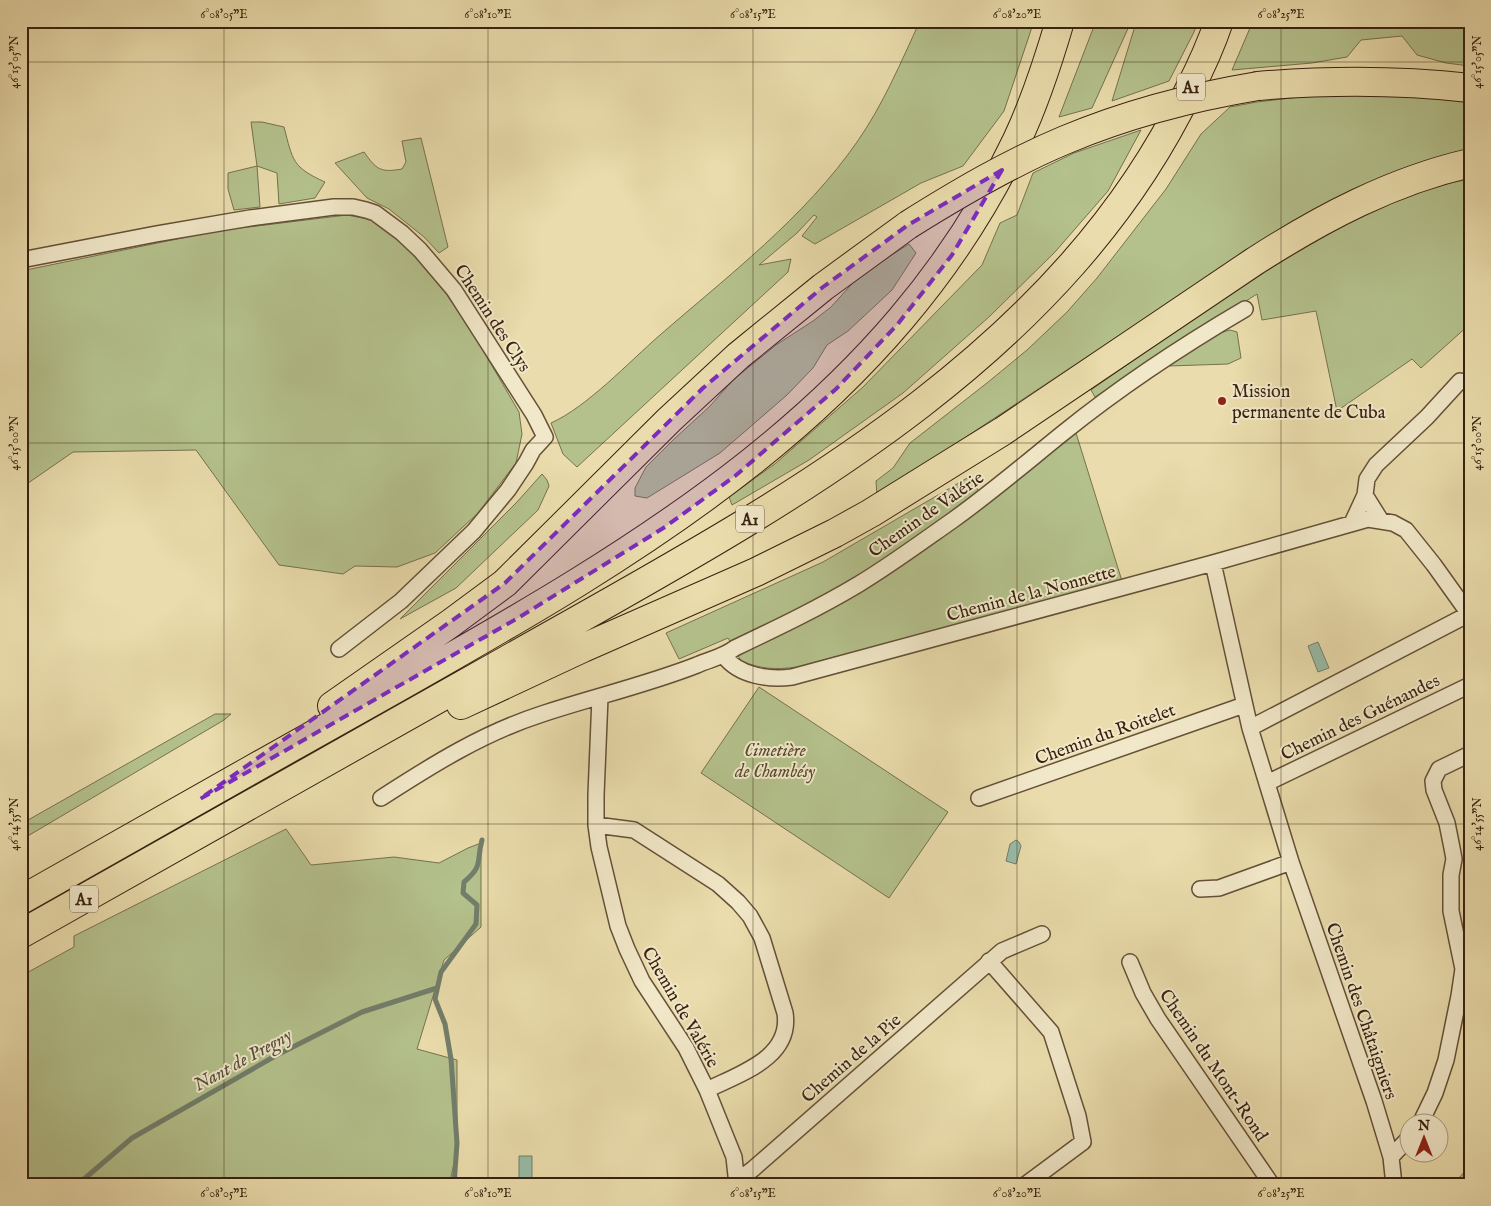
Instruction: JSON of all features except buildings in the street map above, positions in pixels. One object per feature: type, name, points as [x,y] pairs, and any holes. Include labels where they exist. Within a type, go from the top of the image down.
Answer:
[{"type":"highway","name":"A1","points":[[21,900],[441,663],[595,572],[699,502],[763,454],[867,358],[925,291],[956,248],[975,218],[1018,139],[1035,98],[1060,21]]},
{"type":"highway","name":"A1","points":[[21,934],[732,530],[880,434],[950,380],[990,346],[1048,290],[1078,257],[1117,209],[1157,150],[1178,113],[1219,21]]},
{"type":"highway","points":[[200,799],[505,583],[669,420],[738,356],[823,287],[908,224],[987,178],[1024,159],[1104,125],[1215,93],[1258,86],[1360,81],[1470,88]]},
{"type":"highway","points":[[270,794],[583,648],[756,572],[835,533],[902,495],[964,456],[1285,242],[1349,206],[1378,193],[1428,175],[1470,163]]},
{"type":"street","name":"Chemin des Clys","points":[[21,260],[222,223],[334,207],[353,207],[375,213],[408,239],[440,271],[477,324],[534,416],[544,437],[532,450],[526,464],[508,490],[474,531],[401,601],[339,650]]},
{"type":"street","name":"Chemin de Valérie","points":[[381,798],[458,750],[494,732],[544,713],[660,679],[724,656],[735,648],[794,620],[862,582],[953,520],[1114,394],[1245,309]]},
{"type":"street","points":[[1352,523],[1365,495],[1367,478],[1376,465],[1427,417],[1460,381]]},
{"type":"street","points":[[1365,495],[1380,519]]},
{"type":"street","name":"Chemin de la Nonnette","points":[[724,656],[729,663],[752,675],[768,678],[792,677],[1368,519],[1380,519],[1406,530],[1469,614],[1250,728]]},
{"type":"street","name":"Chemin des Châtaigniers","points":[[1213,563],[1250,728],[1291,862],[1374,1101],[1391,1157],[1394,1179],[1383,1185]]},
{"type":"street","name":"Chemin des Guénandes","points":[[1267,783],[1470,685]]},
{"type":"street","name":"Chemin de Valérie","points":[[600,697],[596,825],[604,869],[618,926],[642,981],[686,1048],[707,1090],[734,1157],[737,1183]]},
{"type":"street","name":"Chemin du Roitelet","points":[[979,798],[1244,705]]},
{"type":"street","points":[[1425,1114],[1435,1093],[1446,1060],[1466,967],[1451,911],[1451,882],[1454,859],[1447,823],[1434,790],[1433,781],[1439,769],[1470,754]]},
{"type":"street","name":"Chemin de Valérie","points":[[596,825],[634,830],[718,884],[745,909],[762,938],[784,1013],[786,1023],[784,1036],[766,1060],[707,1090]]},
{"type":"street","points":[[1200,890],[1219,888],[1291,862]]},
{"type":"street","name":"Chemin de la Pie","points":[[737,1183],[989,961],[1002,951],[1042,934]]},
{"type":"street","points":[[989,961],[1051,1032],[1078,1116],[1083,1142],[1025,1185]]},
{"type":"street","name":"Chemin du Mont-Rond","points":[[1130,962],[1158,1019],[1272,1185]]},
{"type":"street","points":[[1391,1157],[1398,1150]]},
{"type":"highlighted area","points":[[1002,170],[952,255],[897,325],[836,389],[735,476],[665,527],[518,618],[200,799],[505,583],[703,388],[823,287],[908,225]]},
{"type":"green space","points":[[920,21],[1034,21],[1004,111],[963,166],[921,183],[815,244],[802,236],[817,217],[814,215],[797,233],[759,265],[791,259],[788,272],[577,467],[563,454],[551,423],[579,406],[607,383],[739,268],[814,195],[866,128],[891,83]]},
{"type":"green space","points":[[1096,21],[1198,21],[1169,81],[1112,101],[1135,26],[1130,24],[1092,108],[1059,117]]},
{"type":"green space","points":[[1253,21],[1470,21],[1470,66],[1446,63],[1417,55],[1402,36],[1361,40],[1347,57],[1312,63],[1232,70]]},
{"type":"green space","points":[[1373,94],[1470,100],[1470,152],[1419,165],[1371,182],[1330,201],[1272,234],[877,496],[876,481],[893,468],[910,443],[1027,350],[1067,312],[1097,278],[1166,189],[1201,134],[1230,107],[1317,95]]},
{"type":"green space","points":[[251,122],[262,122],[284,127],[292,155],[296,162],[306,172],[325,182],[315,198],[279,204],[277,173],[257,166]]},
{"type":"green space","points":[[1141,130],[1108,191],[1055,252],[990,316],[903,393],[809,460],[732,505],[729,497],[776,463],[863,387],[982,265],[1000,223],[1017,215],[1033,173],[1074,153]]},
{"type":"green space","points":[[421,138],[448,247],[439,253],[424,237],[389,209],[367,198],[335,163],[364,152],[375,166],[383,170],[402,169],[406,162],[402,141]]},
{"type":"green space","points":[[257,166],[260,207],[234,210],[228,189],[228,173]]},
{"type":"green space","points":[[1470,179],[1470,324],[1421,368],[1412,359],[1337,411],[1316,311],[1262,320],[1257,294],[1095,397],[1091,390],[1227,297],[1319,239],[1367,214],[1417,193]]},
{"type":"green space","points":[[347,215],[368,219],[379,224],[434,276],[474,335],[519,412],[522,434],[516,463],[478,513],[435,553],[397,567],[355,566],[343,574],[279,565],[196,450],[73,452],[21,488],[21,271],[216,231]]},
{"type":"green space","points":[[909,244],[916,253],[892,290],[848,331],[827,345],[813,368],[787,395],[720,453],[647,498],[635,496],[635,488],[646,467],[710,406],[733,380],[776,345],[831,307],[860,275]]},
{"type":"green space","points":[[1230,330],[1237,332],[1241,358],[1228,364],[1169,366],[1167,363],[1216,334]]},
{"type":"green space","points":[[1076,433],[1122,581],[797,667],[768,668],[741,661],[728,638],[679,659],[666,633],[823,562],[969,477],[987,503]]},
{"type":"green space","points":[[542,474],[549,486],[538,510],[456,588],[400,619],[517,502]]},
{"type":"green space","name":"Cimetière de Chambésy","points":[[759,687],[948,812],[889,898],[701,773]]},
{"type":"green space","points":[[215,714],[231,714],[224,720],[21,840],[21,824]]},
{"type":"green space","points":[[286,829],[311,865],[394,857],[439,863],[481,843],[481,927],[444,960],[417,1049],[457,1060],[457,1151],[449,1185],[21,1185],[21,976],[74,947],[74,936]]},
{"type":"green space","points":[[1470,1166],[1470,1185],[1461,1185],[1456,1181]]},
{"type":"shaded area","points":[[1318,642],[1329,668],[1318,672],[1308,646]]},
{"type":"shaded area","points":[[1016,840],[1021,846],[1016,864],[1006,861],[1010,844]]},
{"type":"shaded area","points":[[519,1156],[532,1156],[532,1181],[519,1181]]},
{"type":"waterway","name":"Nant de Pregny","points":[[454,1185],[457,1143],[451,1059],[445,1024],[435,999],[441,972],[476,924],[477,905],[463,893],[464,882],[477,867],[482,840]]},
{"type":"waterway","name":"Nant de Pregny","points":[[77,1185],[132,1138],[277,1055],[362,1012],[437,988]]},
{"type":"place","name":"Mission permanente de Cuba","points":[[1222,401]]}]
